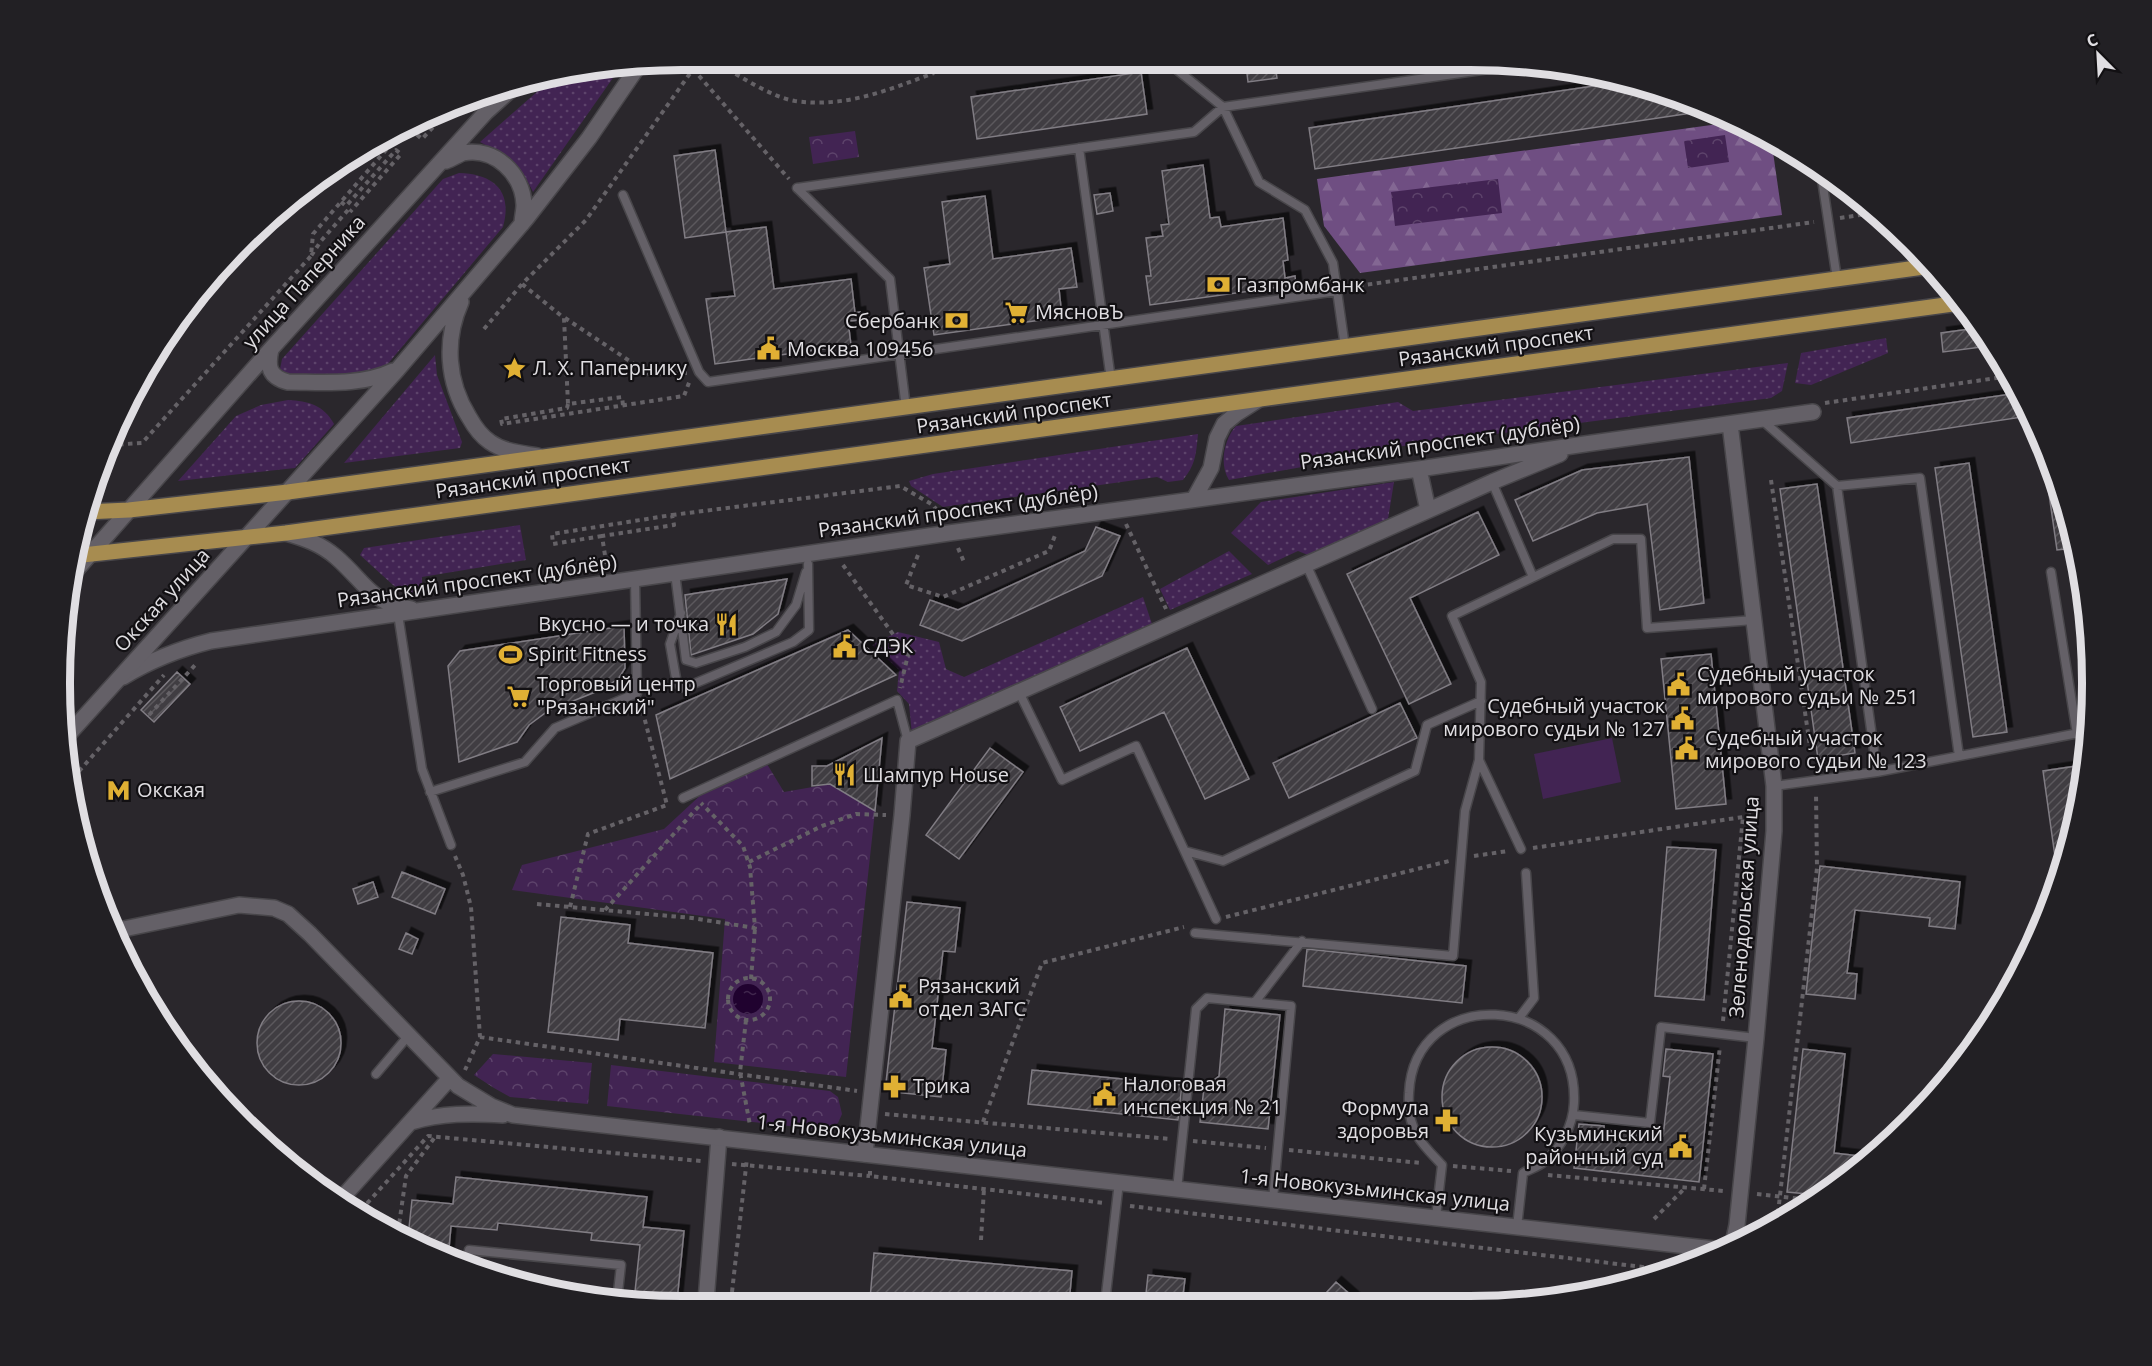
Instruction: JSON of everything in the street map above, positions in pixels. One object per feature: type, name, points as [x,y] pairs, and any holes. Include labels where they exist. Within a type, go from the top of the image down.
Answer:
[{"type":"main road","name":"Рязанский проспект","points":[[95,512],[129,510],[288,492],[550,457],[1919,268]]},
{"type":"main road","name":"Рязанский проспект","points":[[84,555],[286,533],[1950,304]]},
{"type":"street","points":[[288,492],[398,369],[522,224],[589,138],[634,73]]},
{"type":"street","name":"улица Паперника","points":[[129,510],[271,349],[486,112],[501,98]]},
{"type":"street","points":[[439,165],[463,153],[487,153],[505,164],[516,179],[524,203],[522,224]]},
{"type":"street","points":[[469,285],[454,317],[450,339],[449,358],[455,389],[466,412],[489,442],[507,451],[550,457]]},
{"type":"street","points":[[271,349],[268,362],[270,370],[278,379],[288,382],[357,381],[379,378],[398,369]]},
{"type":"street","points":[[1194,499],[1211,468],[1224,424],[1257,400]]},
{"type":"street","name":"Рязанский проспект (дублёр)","points":[[117,680],[151,660],[182,648],[211,641],[675,573],[808,559],[949,532],[1419,469],[1813,412]]},
{"type":"street","name":"Зеленодольская улица","points":[[1730,424],[1774,786],[1774,831],[1756,1038],[1735,1234]]},
{"type":"street","points":[[869,1154],[872,1093],[908,741],[1428,510],[1585,444]]},
{"type":"street","points":[[1419,469],[1428,510]]},
{"type":"street","name":"Окская улица","points":[[73,730],[288,492]]},
{"type":"street","points":[[82,564],[129,510]]},
{"type":"street","points":[[286,533],[308,539],[324,548],[380,600],[395,606],[419,610]]},
{"type":"street","name":"1-я Новокузьминская улица","points":[[123,930],[239,905],[258,905],[288,914],[450,1078],[467,1092],[513,1115],[1705,1248]]},
{"type":"street","points":[[346,1194],[450,1078]]},
{"type":"street","points":[[411,1122],[433,1116],[465,1113],[513,1115]]},
{"type":"street","points":[[706,1296],[719,1137]]},
{"type":"lane","points":[[1178,70],[1223,107],[1259,182],[1305,210],[1333,263],[1345,347]]},
{"type":"lane","points":[[797,188],[1194,132],[1223,107],[1479,70]]},
{"type":"lane","points":[[1079,148],[1111,380]]},
{"type":"lane","points":[[1822,183],[1837,279]]},
{"type":"lane","points":[[797,188],[890,279],[906,408]]},
{"type":"lane","points":[[622,195],[699,372],[708,382],[1337,291]]},
{"type":"lane","points":[[1762,420],[1837,486],[1877,772]]},
{"type":"lane","points":[[1837,486],[1920,478],[1959,756]]},
{"type":"lane","points":[[1492,482],[1533,577]]},
{"type":"lane","points":[[1195,933],[1453,956],[1465,811],[1479,760],[1481,682],[1452,616],[1613,539],[1641,539],[1647,628],[1754,620]]},
{"type":"lane","points":[[681,613],[670,644],[677,684],[684,688],[793,642],[809,630],[808,559]]},
{"type":"lane","points":[[675,573],[686,660],[696,663],[745,647],[776,632],[796,605],[808,559]]},
{"type":"lane","points":[[1306,564],[1372,710]]},
{"type":"lane","points":[[1774,786],[1877,772],[2077,734],[2051,572]]},
{"type":"lane","points":[[430,792],[525,762],[555,728],[638,693],[635,579]]},
{"type":"lane","points":[[398,614],[422,769],[451,845]]},
{"type":"lane","points":[[1019,692],[1062,780],[1136,746],[1216,919]]},
{"type":"lane","points":[[683,798],[897,700],[908,741]]},
{"type":"lane","points":[[1185,851],[1223,861],[1415,771],[1427,725],[1480,700]]},
{"type":"lane","points":[[1479,760],[1521,849]]},
{"type":"lane","points":[[1519,1018],[1534,998],[1527,873]]},
{"type":"lane","points":[[1256,1002],[1302,941]]},
{"type":"lane","points":[[1177,1189],[1196,1009],[1207,998],[1256,1002],[1291,1006],[1273,1199]]},
{"type":"lane","points":[[1436,1217],[1442,1165],[1417,1136],[1408,1108],[1410,1079],[1421,1052],[1440,1030],[1462,1019],[1490,1013],[1519,1018],[1545,1032],[1564,1054],[1575,1086],[1574,1115],[1562,1142],[1543,1163],[1523,1173],[1517,1227]]},
{"type":"lane","points":[[1574,1115],[1650,1123],[1661,1027],[1756,1038]]},
{"type":"lane","points":[[376,1074],[409,1035]]},
{"type":"lane","points":[[1106,1296],[1119,1182]]},
{"type":"lane","points":[[469,1256],[470,1250],[621,1265],[618,1292]]},
{"type":"path","points":[[484,329],[522,284],[586,220],[692,70]]},
{"type":"path","points":[[697,70],[797,188]]},
{"type":"path","points":[[729,70],[759,87],[794,100],[843,102],[893,88],[941,70]]},
{"type":"path","points":[[415,133],[422,139],[438,122]]},
{"type":"path","points":[[312,256],[313,234],[389,146]]},
{"type":"path","points":[[119,444],[142,443],[401,154],[396,150],[346,206],[341,202]]},
{"type":"path","points":[[1827,220],[1864,215]]},
{"type":"path","points":[[522,284],[564,318],[649,374],[693,373]]},
{"type":"path","points":[[564,318],[567,408],[501,419],[502,424],[622,405],[622,397],[568,404]]},
{"type":"path","points":[[1771,480],[1817,796],[1817,868],[1778,1211]]},
{"type":"path","points":[[672,515],[674,525],[553,544],[552,534],[672,515],[900,486],[933,505],[964,562]]},
{"type":"path","points":[[1124,520],[1173,623]]},
{"type":"path","points":[[920,549],[906,585],[943,597],[1049,551],[1058,530]]},
{"type":"path","points":[[602,536],[609,583]]},
{"type":"path","points":[[839,560],[909,655],[897,700]]},
{"type":"path","points":[[78,773],[168,671]]},
{"type":"path","points":[[149,715],[183,677]]},
{"type":"path","points":[[570,908],[588,834],[667,805],[638,693]]},
{"type":"path","points":[[692,794],[743,846],[749,862],[755,928],[751,979]]},
{"type":"path","points":[[605,910],[702,803]]},
{"type":"path","points":[[749,862],[822,826],[856,814],[902,815]]},
{"type":"path","points":[[983,1122],[1042,963],[1460,858],[1743,817],[1704,1189]]},
{"type":"path","points":[[451,845],[463,875],[471,907],[480,1037],[740,1072],[872,1093],[878,1113],[1724,1191]]},
{"type":"path","points":[[537,904],[692,918],[755,928]]},
{"type":"path","points":[[743,979],[751,979],[765,986],[769,1002],[762,1016],[746,1020],[732,1012],[728,997],[735,983],[743,979]]},
{"type":"path","points":[[746,1020],[740,1072],[750,1125]]},
{"type":"path","points":[[365,1206],[428,1136],[984,1188],[1650,1268]]},
{"type":"path","points":[[399,1225],[406,1176],[435,1137]]},
{"type":"path","points":[[869,1154],[870,1176]]},
{"type":"path","points":[[731,1296],[747,1158]]},
{"type":"path","points":[[392,1176],[406,1176]]},
{"type":"path","points":[[981,1240],[984,1188]]},
{"type":"path","points":[[1654,1219],[1684,1188]]},
{"type":"path","points":[[1756,1194],[1798,1199]]},
{"type":"green space","points":[[615,75],[533,192],[529,183],[511,162],[480,142],[543,87]]},
{"type":"green space","points":[[1718,124],[1773,152],[1782,215],[1360,273],[1324,226],[1317,179]]},
{"type":"green space","points":[[855,131],[859,157],[813,164],[809,137]]},
{"type":"green space","points":[[1725,135],[1729,162],[1688,168],[1684,141]]},
{"type":"green space","points":[[459,173],[482,177],[498,187],[503,194],[505,204],[503,227],[386,366],[352,374],[288,375],[280,369],[282,359],[443,179]]},
{"type":"green space","points":[[1498,179],[1502,213],[1395,226],[1391,192]]},
{"type":"green space","points":[[1886,338],[1888,353],[1811,385],[1795,383],[1801,353]]},
{"type":"green space","points":[[435,355],[437,375],[462,442],[460,448],[344,463]]},
{"type":"green space","points":[[1788,363],[1782,391],[1771,398],[1311,458],[1302,467],[1229,480],[1224,467],[1224,452],[1228,438],[1236,426],[1398,402],[1413,411]]},
{"type":"green space","points":[[288,400],[315,405],[325,412],[334,424],[295,468],[178,481],[236,416],[261,405]]},
{"type":"green space","points":[[1198,434],[1195,458],[1183,480],[1168,482],[1157,477],[943,507],[911,486],[909,481],[933,474]]},
{"type":"green space","points":[[1394,482],[1388,519],[1313,557],[1298,551],[1268,565],[1231,533],[1261,502]]},
{"type":"green space","points":[[520,525],[526,560],[422,577],[422,592],[405,593],[360,555],[364,548]]},
{"type":"green space","points":[[1229,551],[1252,574],[1170,610],[1160,589]]},
{"type":"green space","points":[[1143,597],[1152,624],[912,735],[909,704],[897,691],[899,670],[872,645],[898,632],[939,642],[946,669],[964,677]]},
{"type":"green space","points":[[1612,738],[1621,782],[1543,799],[1534,754]]},
{"type":"green space","points":[[767,764],[784,792],[830,784],[875,811],[846,1077],[714,1062],[725,919],[512,890],[522,865],[664,829],[705,791]]},
{"type":"green space","points":[[493,1054],[592,1063],[588,1104],[510,1097],[474,1075]]},
{"type":"green space","points":[[611,1065],[830,1091],[838,1097],[842,1114],[838,1123],[825,1130],[607,1106]]},
{"type":"water","points":[[748,984],[754,985],[762,993],[762,1005],[754,1013],[748,1014],[742,1013],[734,1005],[733,999],[734,993],[742,985]]},
{"type":"building","points":[[1247,70],[1276,70],[1277,78],[1248,82]]},
{"type":"building","points":[[1141,72],[1147,114],[977,139],[971,97]]},
{"type":"building","points":[[1601,85],[1628,91],[1692,113],[1315,169],[1309,128]]},
{"type":"building","points":[[715,150],[726,232],[685,238],[674,156]]},
{"type":"building","points":[[1203,165],[1210,218],[1219,217],[1221,227],[1283,218],[1288,260],[1283,261],[1286,286],[1150,305],[1146,276],[1151,276],[1146,238],[1163,236],[1161,225],[1169,224],[1162,171]]},
{"type":"building","points":[[1110,193],[1113,211],[1097,214],[1094,195]]},
{"type":"building","points":[[985,196],[993,259],[1071,248],[1077,287],[1059,289],[1062,317],[934,335],[924,268],[950,264],[942,202]]},
{"type":"building","points":[[766,227],[774,289],[851,279],[855,313],[860,312],[861,320],[848,321],[851,345],[715,364],[706,299],[735,296],[726,232]]},
{"type":"building","points":[[1295,276],[1296,285],[1286,286],[1285,278]]},
{"type":"building","points":[[1968,329],[1981,347],[1943,352],[1941,333]]},
{"type":"building","points":[[2008,394],[2020,417],[1851,443],[1847,418]]},
{"type":"building","points":[[1689,457],[1704,603],[1660,610],[1647,504],[1597,513],[1533,541],[1515,500],[1582,470]]},
{"type":"building","points":[[1969,463],[2007,732],[1973,737],[1935,468]]},
{"type":"building","points":[[2047,481],[2067,549],[2057,550]]},
{"type":"building","points":[[1817,484],[1855,753],[1818,759],[1780,489]]},
{"type":"building","points":[[1478,512],[1499,555],[1410,598],[1451,684],[1409,704],[1347,574]]},
{"type":"building","points":[[1096,527],[1120,536],[1102,576],[962,641],[920,625],[930,600],[958,610],[1085,551]]},
{"type":"building","name":"Вкусно — и точка","points":[[787,579],[778,614],[753,634],[691,655],[685,595]]},
{"type":"building","name":"Торговый центр \"Рязанский\"","points":[[624,626],[625,668],[619,678],[603,689],[548,711],[529,725],[517,742],[459,762],[448,666],[460,651]]},
{"type":"building","points":[[848,630],[896,675],[670,779],[656,715]]},
{"type":"building","points":[[1187,648],[1249,779],[1205,799],[1164,712],[1080,751],[1060,707]]},
{"type":"building","points":[[1711,654],[1726,804],[1676,809],[1661,659]]},
{"type":"building","points":[[177,672],[190,684],[154,722],[141,710]]},
{"type":"building","points":[[1400,703],[1417,738],[1289,798],[1273,763]]},
{"type":"building","name":"Шампур House","points":[[882,738],[875,811],[830,784],[812,786],[812,766],[827,766]]},
{"type":"building","points":[[990,748],[1023,772],[959,859],[926,835]]},
{"type":"building","points":[[2076,766],[2070,802],[2055,860],[2043,771]]},
{"type":"building","points":[[1667,847],[1716,850],[1704,1000],[1655,996]]},
{"type":"building","points":[[1820,866],[1960,882],[1955,929],[1929,926],[1930,918],[1855,910],[1847,973],[1857,974],[1855,999],[1806,994]]},
{"type":"building","points":[[402,872],[445,889],[435,914],[392,897]]},
{"type":"building","points":[[373,882],[378,897],[358,904],[353,889]]},
{"type":"building","points":[[907,902],[960,908],[955,952],[943,951],[932,1048],[946,1050],[941,1097],[885,1091]]},
{"type":"building","points":[[561,917],[630,925],[628,943],[713,953],[705,1028],[620,1019],[618,1040],[548,1032]]},
{"type":"building","points":[[406,933],[418,939],[412,954],[399,949]]},
{"type":"building","points":[[1307,949],[1466,966],[1462,1003],[1303,986]]},
{"type":"building","points":[[299,1001],[315,1004],[329,1013],[338,1027],[341,1043],[338,1059],[329,1073],[315,1082],[299,1085],[283,1082],[269,1073],[260,1059],[257,1043],[260,1027],[269,1013],[283,1004]]},
{"type":"building","points":[[1225,1009],[1280,1015],[1268,1129],[1200,1122],[1204,1088],[1219,1076]]},
{"type":"building","points":[[1492,1047],[1511,1051],[1528,1061],[1538,1078],[1542,1097],[1538,1116],[1528,1133],[1511,1143],[1492,1147],[1473,1143],[1456,1133],[1446,1116],[1442,1097],[1446,1078],[1456,1061],[1473,1051]]},
{"type":"building","points":[[1666,1049],[1713,1054],[1699,1182],[1574,1168],[1579,1124],[1604,1126],[1604,1130],[1663,1136],[1670,1077],[1663,1076]]},
{"type":"building","points":[[1803,1049],[1845,1054],[1834,1153],[1858,1156],[1806,1194],[1787,1192]]},
{"type":"building","name":"Налоговая инспекция № 21","points":[[1032,1070],[1182,1085],[1178,1120],[1028,1104]]},
{"type":"building","points":[[456,1177],[647,1197],[643,1227],[684,1231],[678,1296],[635,1293],[640,1245],[591,1240],[592,1233],[498,1223],[497,1230],[451,1226],[449,1249],[409,1230],[412,1200],[453,1204]]},
{"type":"building","points":[[874,1253],[1072,1271],[1070,1296],[870,1296]]},
{"type":"building","points":[[1148,1275],[1185,1279],[1183,1296],[1146,1296]]},
{"type":"building","points":[[1336,1282],[1352,1296],[1323,1296]]},
{"type":"place","name":"Газпромбанк","points":[[1218,285]]},
{"type":"place","name":"МясновЪ","points":[[1017,312]]},
{"type":"place","name":"Сбербанк","points":[[957,321]]},
{"type":"place","name":"Москва 109456","points":[[769,349]]},
{"type":"place","name":"Л. Х. Папернику","points":[[515,368]]},
{"type":"place","name":"Вкусно — и точка","points":[[727,624]]},
{"type":"place","name":"СДЭК","points":[[844,646]]},
{"type":"place","name":"Spirit Fitness","points":[[510,654]]},
{"type":"place","name":"Судебный участок мирового судьи № 251","points":[[1679,685]]},
{"type":"place","name":"Торговый центр \"Рязанский\"","points":[[519,696]]},
{"type":"place","name":"Судебный участок мирового судьи № 127","points":[[1683,718]]},
{"type":"place","name":"Судебный участок мирового судьи № 123","points":[[1687,749]]},
{"type":"place","name":"Шампур House","points":[[845,775]]},
{"type":"place","name":"Окская","points":[[119,790]]},
{"type":"place","name":"Рязанский отдел ЗАГС","points":[[900,997]]},
{"type":"place","name":"Трика","points":[[895,1086]]},
{"type":"place","name":"Налоговая инспекция № 21","points":[[1105,1095]]},
{"type":"place","name":"Формула здоровья","points":[[1447,1120]]},
{"type":"place","name":"Кузьминский районный суд","points":[[1681,1146]]}]
